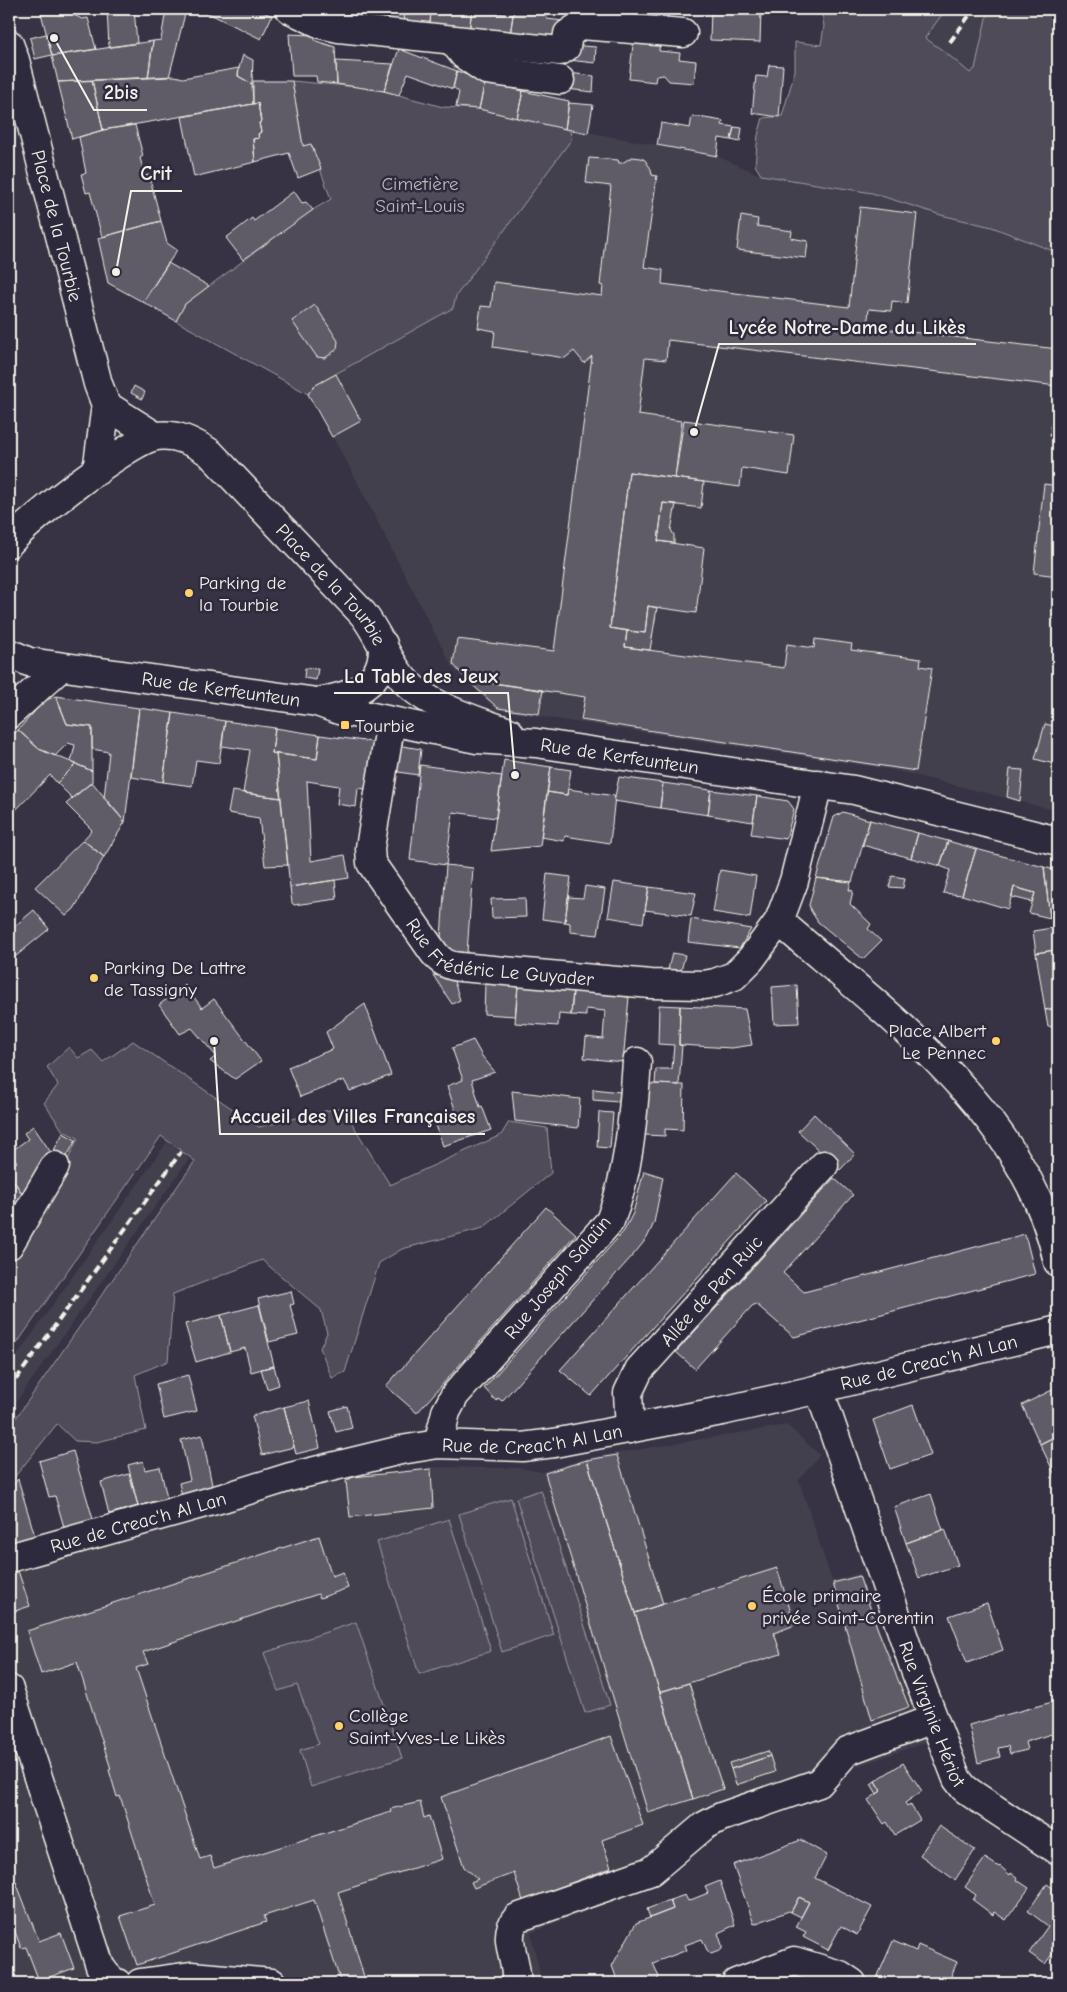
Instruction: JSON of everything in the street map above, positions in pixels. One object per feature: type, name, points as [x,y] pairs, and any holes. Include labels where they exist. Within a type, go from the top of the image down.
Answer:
[{"type":"street","points":[[290,9],[329,26],[560,51],[566,46],[568,34],[581,25],[683,33]]},
{"type":"street","points":[[452,40],[464,55],[486,70],[560,80]]},
{"type":"street","name":"Place de la Tourbie","points":[[9,44],[15,60],[98,384],[106,405],[97,471]]},
{"type":"street","name":"Place de la Tourbie","points":[[106,405],[155,436]]},
{"type":"street","name":"Place de la Tourbie","points":[[9,543],[29,522],[130,448],[155,436],[171,435],[194,443],[210,454],[364,614],[406,683],[450,710],[536,743]]},
{"type":"street","points":[[317,702],[344,696],[369,683],[381,667],[384,658],[383,644]]},
{"type":"street","points":[[9,653],[20,660],[61,667]]},
{"type":"street","points":[[9,714],[61,667]]},
{"type":"street","name":"Rue de Kerfeunteun","points":[[61,667],[317,702],[339,710],[477,739],[536,743],[675,765],[818,784],[880,796],[1058,841]]},
{"type":"street","name":"Rue Frédéric Le Guyader","points":[[391,721],[370,848],[370,858],[373,868],[439,958],[454,967],[651,984],[704,985],[716,983],[734,976],[751,959],[780,921],[794,881],[818,784]]},
{"type":"street","points":[[780,921],[923,1048],[979,1107],[1010,1147],[1033,1188],[1049,1226],[1058,1262]]},
{"type":"street","name":"Rue Joseph Salaün","points":[[438,1444],[446,1412],[455,1395],[610,1221],[621,1183],[632,1121],[637,1062]]},
{"type":"street","name":"Allée de Pen Ruic","points":[[630,1429],[628,1393],[639,1370],[824,1165]]},
{"type":"street","points":[[9,1245],[55,1166]]},
{"type":"street","name":"Rue de Creac'h Al Lan","points":[[9,1558],[337,1465],[401,1450],[438,1444],[538,1446],[819,1390],[1058,1330]]},
{"type":"street","name":"Rue Virginie Hériot","points":[[819,1390],[914,1670],[951,1765],[964,1788],[1058,1851]]},
{"type":"street","points":[[9,1690],[100,1966],[112,1981],[117,1983]]},
{"type":"street","points":[[516,1983],[515,1962],[510,1947],[509,1935],[511,1925],[517,1918],[651,1871],[704,1826],[721,1817],[819,1783],[847,1750],[933,1719]]},
{"type":"street","points":[[736,1983],[794,1961],[840,1975],[852,1983]]},
{"type":"street","points":[[140,1983],[191,1976],[272,1983]]},
{"type":"shaded area","points":[[946,9],[1007,9],[975,69],[970,73],[925,38]]},
{"type":"shaded area","points":[[570,129],[717,156],[761,175],[872,193],[940,215],[1058,149],[1058,811],[893,770],[496,710],[452,667],[351,470],[308,394],[314,386],[453,308],[456,297]]},
{"type":"shaded area","points":[[167,1142],[189,1159],[9,1412],[9,1367]]},
{"type":"shaded area","name":"Collège Saint-Yves-Le Likès","points":[[787,1425],[820,1455],[799,1480],[832,1581],[859,1573],[880,1630],[927,1742],[858,1766],[844,1773],[828,1794],[702,1841],[665,1880],[531,1933],[542,1983],[9,1983],[9,1567],[322,1480],[330,1483],[344,1482],[349,1477],[432,1467],[520,1468],[542,1472],[587,1458]]},
{"type":"green space","points":[[821,9],[946,9],[925,38],[970,73],[975,69],[986,18],[994,9],[1025,9],[1027,11],[1058,15],[1058,253],[992,227],[941,215],[872,193],[761,175],[755,165],[758,135],[763,118],[782,116],[795,71],[795,42],[821,45],[824,26]]},
{"type":"green space","name":"Cimetière Saint-Louis","points":[[292,81],[358,87],[384,91],[443,107],[479,109],[570,129],[571,140],[456,296],[453,308],[314,386],[308,394],[176,321],[185,304],[306,214],[331,199],[311,145],[303,146]]},
{"type":"green space","points":[[1058,922],[1058,958],[1053,923]]},
{"type":"green space","points":[[133,1041],[259,1127],[342,1107],[390,1185],[501,1135],[509,1122],[547,1128],[551,1173],[483,1228],[402,1249],[379,1263],[345,1372],[332,1378],[320,1348],[327,1333],[321,1310],[262,1260],[173,1294],[168,1361],[135,1375],[146,1430],[97,1442],[75,1441],[57,1424],[9,1484],[9,1428],[195,1161],[161,1136],[9,1355],[9,1255],[63,1170],[78,1138],[63,1131],[44,1103],[58,1085],[47,1067],[69,1047],[78,1058],[92,1050],[103,1062]]},
{"type":"green space","points":[[541,1490],[610,1705],[585,1713],[516,1498]]},
{"type":"green space","points":[[511,1498],[554,1635],[502,1652],[459,1514]]},
{"type":"green space","points":[[449,1519],[491,1651],[419,1674],[377,1542]]},
{"type":"green space","points":[[356,1622],[402,1758],[311,1787],[300,1750],[319,1744],[297,1685],[278,1691],[264,1653]]},
{"type":"building","points":[[40,9],[70,9],[72,14],[82,19],[88,18],[96,49],[52,56]]},
{"type":"building","points":[[107,9],[134,9],[137,43],[109,47]]},
{"type":"building","points":[[166,9],[186,10],[169,77],[148,78],[153,41],[161,40]]},
{"type":"building","points":[[210,9],[257,9],[272,16],[261,39],[208,13]]},
{"type":"building","points":[[330,9],[363,9],[362,17],[337,14],[330,11]]},
{"type":"building","points":[[363,9],[405,9],[403,22],[362,17]]},
{"type":"building","points":[[405,9],[431,9],[430,25],[403,22]]},
{"type":"building","points":[[431,9],[472,10],[469,31],[430,25]]},
{"type":"building","points":[[514,9],[547,9],[547,19],[563,21],[561,42],[510,35]]},
{"type":"building","points":[[624,9],[668,9],[668,17],[623,14]]},
{"type":"building","points":[[711,9],[761,10],[760,42],[710,40]]},
{"type":"building","points":[[472,10],[513,15],[510,35],[469,31]]},
{"type":"building","points":[[46,34],[52,55],[35,59],[30,38]]},
{"type":"building","points":[[289,34],[315,35],[316,41],[335,47],[337,84],[317,82],[316,76],[292,76]]},
{"type":"building","points":[[634,36],[660,39],[659,51],[680,53],[679,59],[696,61],[694,83],[669,81],[664,75],[656,76],[655,82],[629,79]]},
{"type":"building","points":[[153,41],[148,78],[58,82],[52,56]]},
{"type":"building","points":[[570,45],[596,47],[595,63],[569,60]]},
{"type":"building","points":[[399,49],[457,71],[453,89],[408,73],[399,95],[384,91]]},
{"type":"building","points":[[243,55],[253,60],[252,84],[238,76]]},
{"type":"building","points":[[336,61],[393,64],[384,91],[337,84]]},
{"type":"building","points":[[769,65],[783,66],[779,117],[752,113],[756,76],[767,77]]},
{"type":"building","points":[[239,68],[238,76],[252,84],[253,104],[103,130],[92,80],[175,76],[183,78]]},
{"type":"building","points":[[457,71],[485,82],[479,109],[456,107],[459,92],[453,87]]},
{"type":"building","points":[[568,73],[594,76],[593,92],[566,89]]},
{"type":"building","points":[[92,80],[103,130],[72,139],[58,82]]},
{"type":"building","points":[[253,81],[292,81],[303,146],[311,144],[321,169],[298,178],[289,153],[255,162],[253,139],[259,138],[258,134],[261,132],[259,123],[261,122],[258,103],[253,104]]},
{"type":"building","points":[[485,82],[523,91],[517,118],[479,109]]},
{"type":"building","points":[[523,91],[569,101],[565,129],[517,118]]},
{"type":"building","points":[[258,103],[261,132],[258,134],[259,138],[253,139],[255,162],[194,177],[182,117]]},
{"type":"building","points":[[569,103],[593,105],[588,133],[565,129]]},
{"type":"building","points":[[692,116],[723,121],[722,125],[734,127],[731,140],[719,138],[717,156],[657,145],[661,123],[690,128]]},
{"type":"building","points":[[135,125],[143,156],[140,158],[145,176],[149,175],[161,221],[102,237],[90,192],[86,193],[81,174],[86,173],[79,137],[103,130]]},
{"type":"building","points":[[734,127],[742,128],[740,142],[731,140]]},
{"type":"building","points":[[632,157],[645,160],[651,169],[652,175],[657,176],[644,267],[663,270],[662,284],[849,307],[860,207],[917,214],[907,303],[892,301],[891,311],[869,309],[867,327],[1058,349],[1057,386],[668,340],[666,360],[645,358],[638,415],[682,421],[675,478],[629,472],[610,628],[627,631],[625,647],[784,668],[787,644],[814,648],[815,639],[852,644],[851,650],[921,659],[920,666],[932,668],[916,771],[581,720],[585,697],[466,679],[453,664],[457,639],[554,651],[592,356],[584,363],[574,351],[565,358],[493,347],[495,331],[478,328],[481,306],[491,307],[494,282],[602,296],[603,286],[600,285],[611,186],[586,183],[589,158],[618,160],[619,163],[622,163]]},
{"type":"building","points":[[294,191],[302,203],[306,202],[313,210],[243,260],[226,238],[252,218],[254,221]]},
{"type":"building","points":[[741,216],[758,219],[757,226],[792,231],[791,238],[808,241],[806,258],[737,250]]},
{"type":"building","points":[[161,221],[167,243],[177,250],[143,302],[108,283],[98,238]]},
{"type":"building","points":[[168,263],[209,286],[185,304],[176,321],[143,302]]},
{"type":"building","points":[[315,305],[338,341],[337,349],[325,358],[317,357],[292,321]]},
{"type":"building","points":[[1058,372],[1058,436],[1050,436]]},
{"type":"building","points":[[336,374],[361,421],[332,437],[308,394],[314,386]]},
{"type":"building","points":[[134,386],[145,392],[142,399],[131,393]]},
{"type":"building","points":[[684,420],[794,435],[789,475],[742,468],[740,487],[675,478]]},
{"type":"building","points":[[629,472],[704,482],[701,508],[663,503],[658,541],[704,548],[696,613],[648,606],[645,633],[610,628]]},
{"type":"building","points":[[1044,484],[1058,486],[1058,576],[1034,573]]},
{"type":"building","points":[[663,503],[676,504],[671,530],[674,535],[674,543],[658,541]]},
{"type":"building","points":[[648,606],[657,608],[650,650],[625,647],[627,631],[645,633]]},
{"type":"building","points":[[305,668],[318,669],[316,680],[304,678]]},
{"type":"building","points":[[466,679],[543,690],[539,714],[498,708]]},
{"type":"building","points":[[56,696],[67,724],[92,727],[92,771],[71,762],[75,745],[68,743],[55,756],[39,749],[18,730],[44,701]]},
{"type":"building","points":[[56,696],[139,708],[125,822],[104,798],[109,752],[92,749],[92,727],[67,724]]},
{"type":"building","points":[[139,708],[173,713],[163,782],[131,777]]},
{"type":"building","points":[[173,713],[225,721],[219,763],[196,760],[192,786],[163,782]]},
{"type":"building","points":[[225,721],[275,728],[272,753],[276,754],[281,798],[243,793],[250,750],[222,746]]},
{"type":"building","points":[[1045,724],[1058,727],[1058,765],[1035,759]]},
{"type":"building","points":[[275,728],[320,735],[317,759],[272,753]]},
{"type":"building","points":[[18,730],[39,749],[76,764],[57,783],[50,775],[9,817],[9,739]]},
{"type":"building","points":[[320,735],[379,743],[371,790],[358,788],[356,807],[337,804],[339,786],[307,781],[311,861],[345,855],[349,878],[290,887],[276,754],[317,759]]},
{"type":"building","points":[[396,745],[421,749],[418,775],[392,771]]},
{"type":"building","points":[[504,760],[551,767],[540,846],[491,851]]},
{"type":"building","points":[[76,764],[92,771],[92,782],[72,798],[57,783]]},
{"type":"building","points":[[420,765],[502,776],[496,818],[453,812],[446,865],[410,860]]},
{"type":"building","points":[[551,767],[571,770],[567,795],[547,792]]},
{"type":"building","points":[[1010,769],[1023,770],[1020,801],[1007,797]]},
{"type":"building","points":[[619,777],[663,783],[660,808],[614,801]]},
{"type":"building","points":[[92,782],[125,822],[104,857],[83,840],[92,830],[66,804]]},
{"type":"building","points":[[663,783],[711,790],[708,815],[660,808]]},
{"type":"building","points":[[568,789],[615,796],[610,843],[565,836],[564,841],[541,837],[547,792],[567,795]]},
{"type":"building","points":[[711,790],[757,796],[753,822],[708,815]]},
{"type":"building","points":[[232,791],[281,798],[288,865],[265,866],[259,818],[228,813]]},
{"type":"building","points":[[757,796],[788,801],[794,809],[786,839],[751,834]]},
{"type":"building","points":[[843,812],[870,820],[852,882],[816,878],[834,817]]},
{"type":"building","points":[[870,820],[918,833],[911,858],[862,845]]},
{"type":"building","points":[[918,833],[948,841],[940,866],[911,858]]},
{"type":"building","points":[[83,840],[104,857],[74,909],[66,916],[35,887]]},
{"type":"building","points":[[948,841],[976,849],[962,895],[943,893],[950,870],[940,866]]},
{"type":"building","points":[[976,849],[1044,867],[1050,918],[1029,913],[1035,893],[1014,887],[1008,909],[962,895]]},
{"type":"building","points":[[446,865],[473,868],[467,953],[451,951],[441,938]]},
{"type":"building","points":[[1044,867],[1058,871],[1058,917],[1050,918]]},
{"type":"building","points":[[720,870],[756,876],[750,918],[713,912]]},
{"type":"building","points":[[547,874],[571,877],[565,922],[542,919]]},
{"type":"building","points":[[892,876],[905,878],[903,888],[889,887]]},
{"type":"building","points":[[816,878],[851,882],[849,890],[853,891],[850,904],[871,924],[868,929],[881,941],[863,959],[818,922],[811,911],[809,905]]},
{"type":"building","points":[[335,880],[337,899],[294,905],[292,903],[290,887]]},
{"type":"building","points":[[614,882],[649,887],[643,923],[608,917]]},
{"type":"building","points":[[585,886],[605,889],[598,935],[570,932],[570,923],[565,922],[568,897],[583,898]]},
{"type":"building","points":[[649,887],[696,893],[691,916],[645,910]]},
{"type":"building","points":[[1014,887],[1035,893],[1032,902],[1012,897]]},
{"type":"building","points":[[525,898],[526,917],[492,918],[491,899]]},
{"type":"building","points":[[34,910],[49,929],[10,961],[9,931]]},
{"type":"building","points":[[691,919],[751,929],[740,948],[688,942]]},
{"type":"building","points":[[1052,928],[1055,950],[1036,953],[1033,931]]},
{"type":"building","points":[[1055,950],[1058,970],[1058,1008],[1045,1010],[1036,953]]},
{"type":"building","points":[[672,953],[685,955],[680,975],[667,974]]},
{"type":"building","points":[[433,975],[453,978],[460,1000],[452,1004]]},
{"type":"building","points":[[485,984],[518,986],[515,1016],[484,1014]]},
{"type":"building","points":[[185,985],[202,1008],[214,999],[261,1061],[235,1079],[210,1061],[216,1056],[192,1028],[180,1034],[159,1005]]},
{"type":"building","points":[[797,985],[799,1023],[774,1024],[772,987]]},
{"type":"building","points":[[518,986],[573,991],[571,1015],[559,1014],[558,1026],[515,1023]]},
{"type":"building","points":[[573,991],[629,997],[623,1062],[584,1058],[586,1037],[603,1039],[605,1011],[586,1009],[586,1016],[571,1015]]},
{"type":"building","points":[[365,1004],[391,1075],[350,1091],[344,1080],[300,1097],[288,1067],[333,1049],[326,1032]]},
{"type":"building","points":[[659,1005],[680,1006],[679,1045],[682,1045],[679,1085],[655,1084],[656,1069],[672,1069],[674,1045],[658,1044]]},
{"type":"building","points":[[680,1006],[745,1009],[752,1045],[732,1048],[679,1045]]},
{"type":"building","points":[[1058,1008],[1058,1026],[1048,1027],[1045,1010]]},
{"type":"building","points":[[473,1040],[482,1056],[495,1072],[472,1080],[480,1107],[482,1106],[491,1130],[443,1146],[435,1122],[457,1115],[447,1086],[463,1080],[452,1048]]},
{"type":"building","points":[[649,1084],[684,1085],[683,1130],[665,1129],[665,1136],[645,1135]]},
{"type":"building","points":[[593,1089],[620,1092],[619,1102],[593,1100]]},
{"type":"building","points":[[1054,1090],[1058,1090],[1058,1125]]},
{"type":"building","points":[[512,1091],[580,1099],[578,1128],[515,1121]]},
{"type":"building","points":[[599,1112],[613,1113],[610,1148],[597,1147]]},
{"type":"building","points":[[814,1114],[855,1154],[840,1170],[798,1131]]},
{"type":"building","points":[[33,1126],[52,1154],[30,1182],[34,1187],[24,1197],[9,1173],[9,1167],[17,1162],[10,1152],[28,1139],[24,1133]]},
{"type":"building","points":[[63,1133],[76,1140],[61,1167],[52,1154]]},
{"type":"building","points":[[644,1171],[663,1177],[654,1223],[647,1238],[502,1401],[498,1398],[496,1401],[484,1388],[624,1231],[633,1213]]},
{"type":"building","points":[[9,1173],[24,1197],[9,1208]]},
{"type":"building","points":[[736,1173],[766,1201],[591,1396],[560,1370]]},
{"type":"building","points":[[834,1178],[853,1195],[783,1273],[804,1292],[1025,1234],[1035,1274],[794,1337],[756,1304],[752,1306],[695,1369],[676,1352]]},
{"type":"building","points":[[546,1207],[576,1234],[417,1413],[386,1386]]},
{"type":"building","points":[[291,1291],[294,1304],[290,1305],[298,1335],[269,1342],[258,1299]]},
{"type":"building","points":[[259,1305],[274,1366],[251,1372],[245,1348],[230,1352],[221,1315]]},
{"type":"building","points":[[221,1315],[230,1352],[196,1362],[185,1324]]},
{"type":"building","points":[[274,1366],[279,1385],[267,1389],[261,1369]]},
{"type":"building","points":[[188,1375],[197,1411],[164,1419],[156,1384]]},
{"type":"building","points":[[1056,1388],[1058,1392],[1058,1435],[1040,1444],[1022,1405]]},
{"type":"building","points":[[309,1401],[320,1448],[296,1454],[284,1407]]},
{"type":"building","points":[[913,1405],[931,1455],[890,1469],[873,1420]]},
{"type":"building","points":[[347,1406],[352,1428],[336,1432],[330,1411]]},
{"type":"building","points":[[284,1407],[294,1447],[262,1455],[252,1416]]},
{"type":"building","points":[[202,1435],[213,1490],[183,1500],[179,1483],[190,1480],[181,1440]]},
{"type":"building","points":[[1058,1435],[1058,1481],[1040,1444]]},
{"type":"building","points":[[73,1451],[95,1526],[66,1534],[55,1496],[49,1497],[39,1461]]},
{"type":"building","points":[[617,1455],[663,1604],[635,1613],[587,1460]]},
{"type":"building","points":[[587,1460],[693,1799],[648,1813],[545,1473]]},
{"type":"building","points":[[143,1461],[145,1470],[160,1467],[167,1498],[138,1506],[128,1465]]},
{"type":"building","points":[[431,1469],[433,1508],[350,1517],[346,1481],[353,1477]]},
{"type":"building","points":[[129,1474],[138,1506],[109,1514],[101,1482]]},
{"type":"building","points":[[18,1479],[37,1543],[12,1549],[9,1536],[9,1490]]},
{"type":"building","points":[[931,1494],[943,1530],[906,1543],[894,1507]]},
{"type":"building","points":[[945,1529],[958,1565],[919,1578],[906,1543]]},
{"type":"building","points":[[319,1536],[332,1576],[343,1572],[348,1588],[320,1598],[318,1594],[143,1652],[148,1664],[136,1668],[200,1859],[210,1856],[214,1868],[391,1812],[390,1809],[420,1802],[424,1818],[429,1816],[442,1859],[338,1892],[366,1983],[341,1983],[314,1900],[264,1916],[266,1922],[137,1965],[120,1916],[155,1905],[120,1796],[117,1797],[109,1770],[111,1769],[77,1662],[41,1674],[27,1631]]},
{"type":"building","points":[[17,1568],[30,1606],[9,1613],[9,1571]]},
{"type":"building","points":[[777,1568],[795,1625],[774,1633],[781,1654],[660,1692],[635,1613]]},
{"type":"building","points":[[859,1576],[878,1630],[909,1707],[872,1720],[833,1583]]},
{"type":"building","points":[[987,1603],[1003,1650],[967,1663],[949,1616]]},
{"type":"building","points":[[1058,1607],[1058,1623],[1052,1610]]},
{"type":"building","points":[[689,1683],[723,1789],[693,1799],[660,1692]]},
{"type":"building","points":[[1056,1701],[1058,1732],[1025,1742],[1027,1750],[1010,1754],[1008,1746],[998,1748],[1000,1757],[978,1763],[969,1725]]},
{"type":"building","points":[[611,1736],[643,1825],[602,1840],[611,1868],[523,1901],[514,1873],[474,1888],[471,1882],[478,1879],[464,1867],[441,1797]]},
{"type":"building","points":[[768,1751],[770,1756],[731,1769],[729,1763]]},
{"type":"building","points":[[770,1756],[775,1772],[736,1785],[731,1769]]},
{"type":"building","points":[[903,1763],[922,1791],[905,1803],[907,1806],[910,1804],[920,1820],[895,1835],[887,1822],[884,1824],[868,1800],[881,1791],[875,1781]]},
{"type":"building","points":[[875,1781],[881,1791],[877,1794],[871,1784]]},
{"type":"building","points":[[939,1826],[975,1850],[955,1880],[920,1855]]},
{"type":"building","points":[[801,1840],[827,1855],[815,1878],[872,1907],[857,1935],[841,1926],[828,1950],[803,1937],[806,1932],[796,1927],[809,1902],[799,1897],[791,1912],[789,1911],[754,1924],[733,1865]]},
{"type":"building","points":[[985,1858],[1000,1866],[1010,1875],[1011,1873],[1018,1878],[1017,1880],[1029,1888],[1006,1920],[994,1912],[993,1915],[973,1900],[976,1895],[965,1887]]},
{"type":"building","points":[[720,1881],[735,1925],[718,1933],[722,1949],[711,1954],[702,1939],[685,1945],[687,1950],[653,1963],[659,1977],[655,1983],[616,1983],[618,1982],[612,1966],[636,1923],[673,1909],[670,1900],[685,1895],[688,1901],[708,1893],[705,1887]]},
{"type":"building","points":[[16,1882],[39,1941],[61,1933],[74,1968],[39,1981],[26,1947],[21,1948],[9,1915],[9,1884]]},
{"type":"building","points":[[1047,1884],[1058,1892],[1058,1956],[1053,1953],[1045,1964],[1029,1953],[1048,1926],[1028,1911]]},
{"type":"building","points":[[799,1897],[809,1902],[801,1917],[791,1912]]},
{"type":"building","points":[[670,1900],[673,1909],[650,1918],[647,1909]]},
{"type":"building","points":[[893,1941],[916,1951],[918,1945],[957,1962],[949,1981],[953,1983],[884,1983],[876,1980]]},
{"type":"railway","points":[[950,42],[974,9]]},
{"type":"railway","points":[[9,1389],[181,1152]]},
{"type":"place","name":"2bis","points":[[54,38]]},
{"type":"place","name":"Crit","points":[[116,272]]},
{"type":"place","name":"Lycée Notre-Dame du Likès","points":[[694,432]]},
{"type":"place","name":"Parking de la Tourbie","points":[[189,593]]},
{"type":"place","name":"Tourbie","points":[[345,725]]},
{"type":"place","name":"La Table des Jeux","points":[[515,775]]},
{"type":"place","name":"Parking De Lattre de Tassigny","points":[[94,978]]},
{"type":"place","name":"Accueil des Villes Françaises","points":[[214,1041]]},
{"type":"place","name":"Place Albert Le Pennec","points":[[996,1041]]},
{"type":"place","name":"École primaire privée Saint-Corentin","points":[[752,1606]]},
{"type":"place","name":"Collège Saint-Yves-Le Likès","points":[[339,1726]]}]
